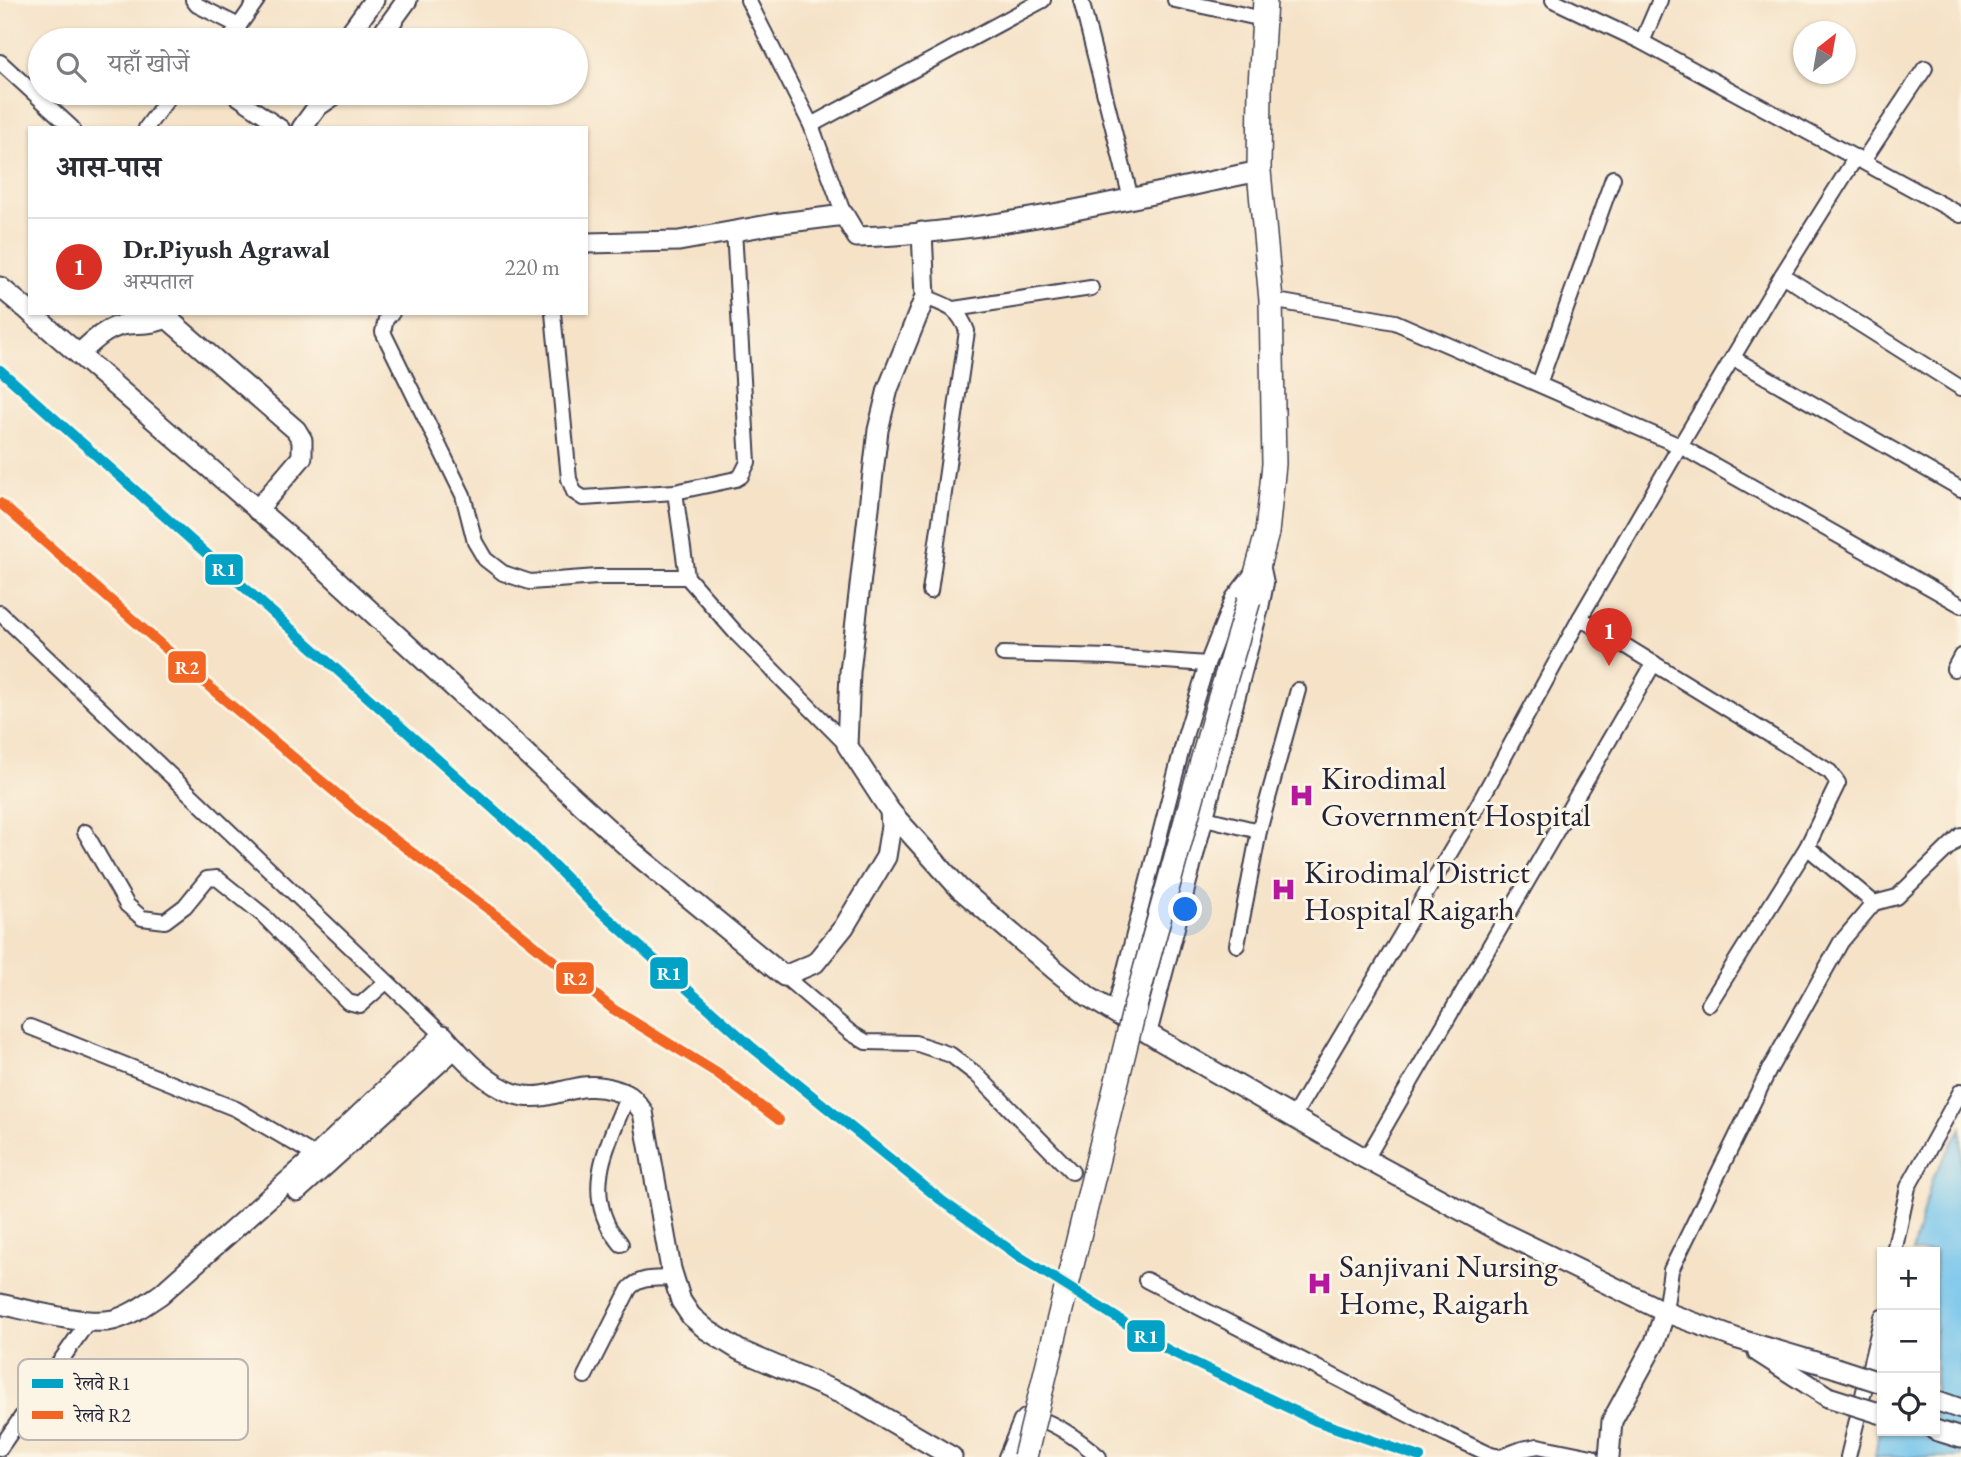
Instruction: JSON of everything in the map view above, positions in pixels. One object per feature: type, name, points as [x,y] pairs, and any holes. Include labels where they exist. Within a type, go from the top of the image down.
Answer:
[{"type":"main road","points":[[1025,1457],[1136,1003],[1217,707],[1261,563],[1269,524],[1274,464],[1271,300],[1259,172],[1264,10]]},
{"type":"street","points":[[193,0],[197,5],[239,26],[257,0]]},
{"type":"street","points":[[387,28],[407,0]]},
{"type":"street","points":[[748,0],[811,125],[844,215],[857,237],[996,224],[1259,172]]},
{"type":"street","points":[[811,125],[1043,0]]},
{"type":"street","points":[[1082,0],[1131,198]]},
{"type":"street","points":[[1175,0],[1264,10]]},
{"type":"street","points":[[1553,0],[1642,42],[1961,215]]},
{"type":"street","points":[[1642,42],[1660,0]]},
{"type":"street","points":[[352,28],[368,2]]},
{"type":"street","points":[[0,62],[28,88]]},
{"type":"street","points":[[1293,1117],[1473,814],[1580,618],[1782,275],[1859,159],[1924,68]]},
{"type":"street","points":[[47,105],[70,126]]},
{"type":"street","points":[[147,126],[163,105]]},
{"type":"street","points":[[248,105],[279,126]]},
{"type":"street","points":[[303,126],[315,105]]},
{"type":"street","points":[[1539,384],[1613,178]]},
{"type":"street","points":[[588,243],[680,241],[844,215]]},
{"type":"street","points":[[553,315],[569,479],[574,492],[583,498],[675,492],[736,479],[748,462],[734,231]]},
{"type":"street","points":[[847,745],[850,672],[878,430],[888,389],[925,297],[922,232]]},
{"type":"street","points":[[1782,275],[1961,387]]},
{"type":"street","points":[[0,287],[28,310]]},
{"type":"street","points":[[954,310],[1091,288]]},
{"type":"street","points":[[925,297],[954,310],[961,316],[967,331],[930,591]]},
{"type":"street","points":[[1271,300],[1395,322],[1680,446],[1961,605]]},
{"type":"street","points":[[33,315],[419,654],[632,851],[851,1033],[866,1041],[915,1043],[951,1055],[977,1075],[1072,1172]]},
{"type":"street","points":[[389,315],[383,332],[463,495],[475,542],[485,559],[503,573],[530,582],[597,577],[687,577]]},
{"type":"street","points":[[80,354],[100,335],[120,325],[169,316],[296,430],[302,440],[302,457],[257,510]]},
{"type":"street","points":[[1733,358],[1961,489]]},
{"type":"street","points":[[675,492],[687,577],[735,632],[847,745],[890,811],[959,888],[1089,997],[1366,1159],[1505,1234],[1665,1312],[1738,1339],[1877,1381]]},
{"type":"street","points":[[1114,1012],[1186,733],[1207,664],[1233,598],[1261,563]]},
{"type":"street","points":[[1149,1034],[1261,608],[1266,583],[1261,563]]},
{"type":"street","points":[[0,614],[489,1079],[523,1096],[542,1096],[579,1086],[599,1085],[628,1095],[643,1112],[673,1278],[681,1301],[691,1316],[707,1330],[739,1350],[849,1397],[952,1457]]},
{"type":"street","points":[[1580,618],[1836,776],[1839,783],[1807,847],[1709,1004]]},
{"type":"street","points":[[1003,654],[1110,657],[1207,664]]},
{"type":"street","points":[[1954,670],[1961,656]]},
{"type":"street","points":[[1366,1159],[1654,663]]},
{"type":"street","points":[[1237,945],[1259,831],[1298,690]]},
{"type":"street","points":[[784,976],[815,963],[844,928],[886,857],[891,826],[890,811]]},
{"type":"street","points":[[1205,818],[1259,831]]},
{"type":"street","points":[[85,832],[127,905],[142,918],[165,921],[185,906],[207,880],[217,878],[263,915],[348,1002],[360,1005],[386,982]]},
{"type":"street","points":[[1609,1457],[1612,1421],[1655,1342],[1665,1312],[1671,1270],[1769,1070],[1841,942],[1874,903],[1897,897],[1961,835]]},
{"type":"street","points":[[1807,847],[1874,903]]},
{"type":"street","points":[[30,1027],[236,1109],[316,1156]]},
{"type":"street","points":[[0,1316],[85,1326],[132,1312],[161,1294],[449,1042]]},
{"type":"street","points":[[0,1304],[106,1332],[133,1327],[152,1314],[319,1172],[449,1042]]},
{"type":"street","points":[[1895,1247],[1908,1187],[1961,1091]]},
{"type":"street","points":[[621,1244],[606,1223],[600,1205],[599,1177],[603,1155],[628,1095]]},
{"type":"street","points":[[585,1376],[620,1304],[635,1282],[673,1278]]},
{"type":"street","points":[[1146,1280],[1491,1455],[1508,1456],[1522,1448],[1538,1446],[1591,1457]]},
{"type":"street","points":[[62,1359],[85,1326]]},
{"type":"street","points":[[1848,1457],[1877,1338]]},
{"type":"street","points":[[1738,1339],[1828,1396],[1877,1412]]},
{"type":"street","points":[[1940,1402],[1961,1409]]},
{"type":"street","points":[[1006,1457],[1021,1421],[1032,1416],[1056,1427],[1099,1457]]},
{"type":"street","points":[[0,1448],[18,1422]]},
{"type":"street","points":[[1940,1432],[1961,1438]]},
{"type":"water","points":[[1961,1128],[1961,1457],[1875,1457],[1878,1436],[1940,1436],[1940,1247],[1913,1247],[1932,1179]]},
{"type":"rail line","name":"R1","points":[[0,370],[535,846],[588,900],[753,1048],[941,1200],[1020,1257],[1168,1350],[1316,1421],[1420,1457]]},
{"type":"rail line","name":"R2","points":[[0,503],[214,691],[367,819],[503,920],[613,1009],[717,1073],[779,1120]]},
{"type":"place","name":"Dr.Piyush Agrawal","points":[[1609,666]]},
{"type":"place","name":"Kirodimal Government Hospital","points":[[1301,796]]},
{"type":"place","name":"Kirodimal District Hospital Raigarh","points":[[1284,890]]},
{"type":"place","name":"Sanjivani Nursing Home, Raigarh","points":[[1319,1284]]}]
